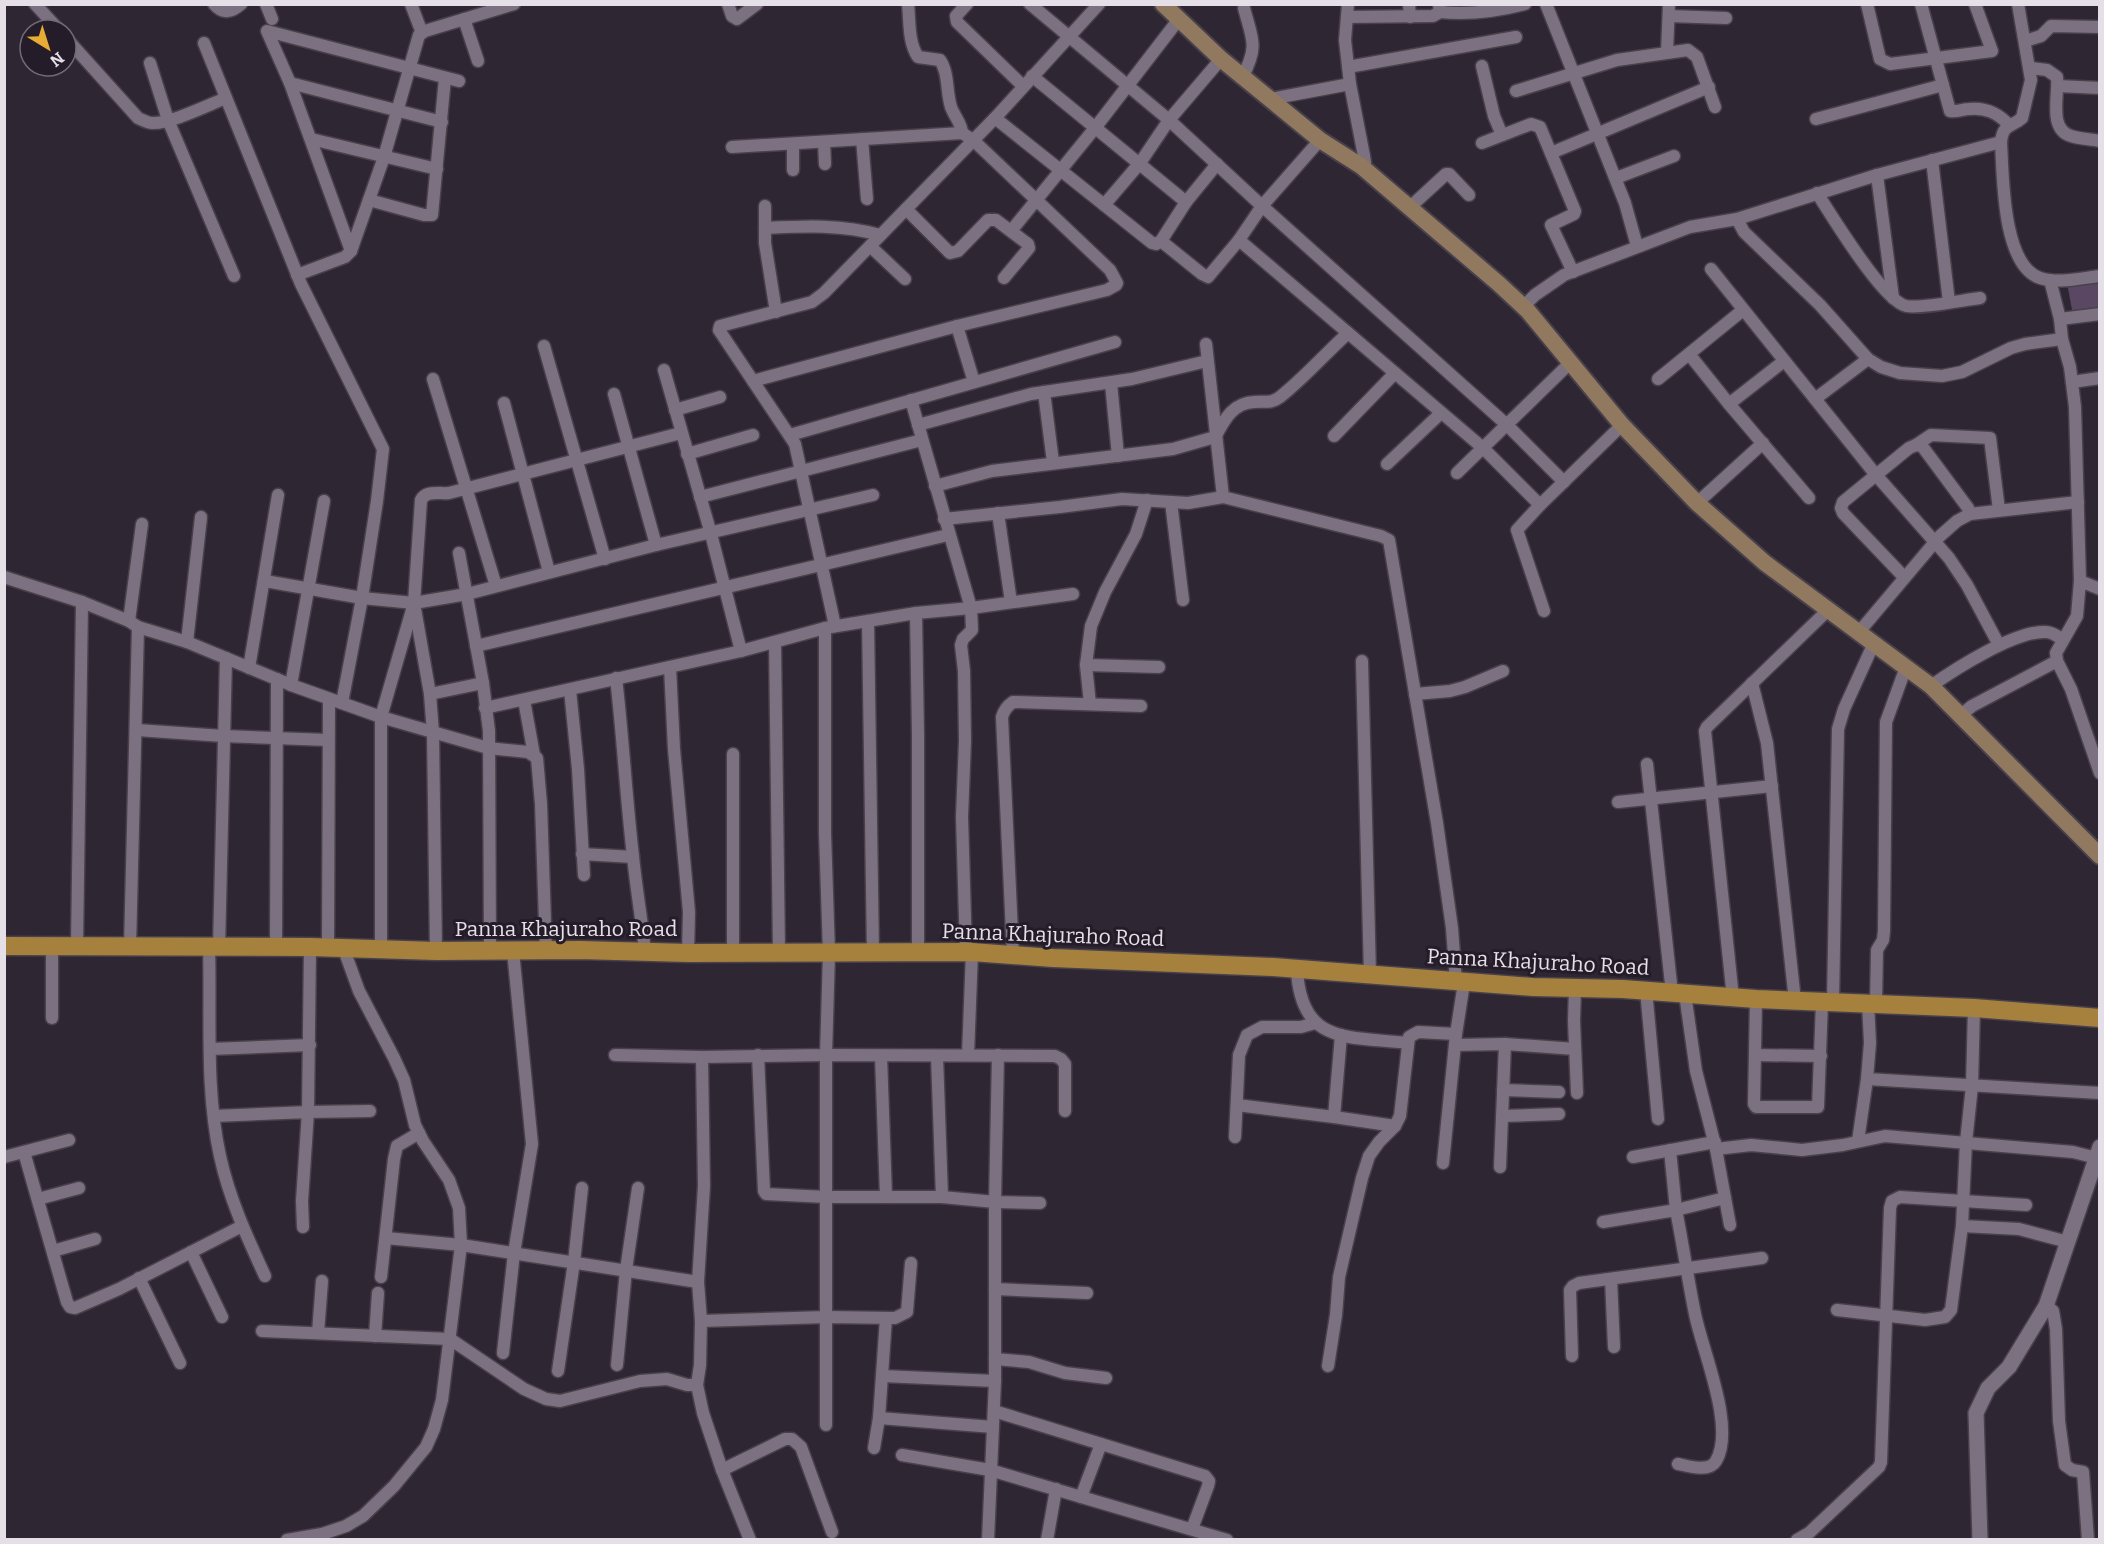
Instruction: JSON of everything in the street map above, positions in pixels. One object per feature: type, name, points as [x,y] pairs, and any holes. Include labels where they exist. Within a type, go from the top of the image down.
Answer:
[{"type":"main road","points":[[1163,4],[1221,59],[1320,140],[1361,166],[1523,307],[1622,425],[1697,503],[1765,563],[1931,687],[2098,850]]},
{"type":"main road","name":"Panna Khajuraho Road","points":[[4,946],[327,947],[436,951],[688,953],[969,952],[1273,967],[1460,982],[1646,990],[1733,998],[1974,1008],[2099,1018]]},
{"type":"street","points":[[35,4],[48,18]]},
{"type":"street","points":[[214,4],[224,12],[236,9],[241,4]]},
{"type":"street","points":[[266,4],[272,19]]},
{"type":"street","points":[[411,4],[422,33]]},
{"type":"street","points":[[728,4],[732,16],[737,19],[757,4]]},
{"type":"street","points":[[908,4],[914,51],[918,57],[940,60],[944,66],[951,106],[962,133]]},
{"type":"street","points":[[967,4],[956,16],[957,22],[1023,86]]},
{"type":"street","points":[[1030,4],[1128,84],[1507,424],[1564,482]]},
{"type":"street","points":[[826,1425],[826,1055],[829,952],[825,833],[830,627],[821,565],[795,444],[719,330],[720,326],[812,302],[824,293],[995,118],[1099,4]]},
{"type":"street","points":[[1361,166],[1365,162],[1350,84],[1345,40],[1348,10],[1410,11],[1433,16],[1439,8],[1456,13],[1505,10],[1525,4]]},
{"type":"street","points":[[1546,4],[1616,178],[1638,246]]},
{"type":"street","points":[[1867,4],[1878,52],[1884,63],[1890,64],[1992,51],[1976,4]]},
{"type":"street","points":[[1921,4],[1950,111],[1978,108],[1989,110],[2008,125]]},
{"type":"street","points":[[2018,4],[2031,68],[2031,80],[2022,118],[2008,125],[2002,134],[2001,142],[2006,215],[2012,241],[2033,275],[2050,280],[2100,276]]},
{"type":"street","points":[[297,275],[345,257],[351,251],[384,156],[419,35],[508,5]]},
{"type":"street","points":[[1243,76],[1251,60],[1254,47],[1244,8]]},
{"type":"street","points":[[1667,52],[1669,10],[1726,18]]},
{"type":"street","points":[[464,19],[478,61]]},
{"type":"street","points":[[1011,231],[1061,171],[1179,19]]},
{"type":"street","points":[[2025,41],[2036,38],[2052,26],[2100,27]]},
{"type":"street","points":[[351,251],[290,83],[266,34],[267,31],[459,81]]},
{"type":"street","points":[[1348,67],[1516,37]]},
{"type":"street","points":[[204,43],[297,275],[383,448],[362,598],[342,703]]},
{"type":"street","points":[[1516,91],[1617,60],[1688,50],[1697,57],[1715,107]]},
{"type":"street","points":[[78,52],[138,118],[153,123],[168,120],[226,98]]},
{"type":"street","points":[[1104,205],[1140,163],[1168,120],[1221,59]]},
{"type":"street","points":[[150,63],[168,120],[234,276]]},
{"type":"street","points":[[1482,66],[1488,94],[1502,135]]},
{"type":"street","points":[[2031,68],[2053,73],[2056,77],[2058,86],[2056,114],[2059,126],[2064,133],[2100,141]]},
{"type":"street","points":[[1032,76],[1186,202]]},
{"type":"street","points":[[369,200],[424,215],[432,215],[445,78]]},
{"type":"street","points":[[290,83],[442,122]]},
{"type":"street","points":[[1270,99],[1350,84]]},
{"type":"street","points":[[1816,119],[1943,85]]},
{"type":"street","points":[[2058,86],[2100,88]]},
{"type":"street","points":[[1551,153],[1709,87]]},
{"type":"street","points":[[995,118],[1152,243],[1161,241],[1186,202],[1217,164]]},
{"type":"street","points":[[1482,142],[1536,124],[1540,126],[1575,211],[1574,214],[1551,225],[1573,272]]},
{"type":"street","points":[[732,147],[962,133],[973,140],[1110,270],[1115,277],[1116,285],[1107,290],[957,326],[753,381]]},
{"type":"street","points":[[311,139],[437,169]]},
{"type":"street","points":[[862,139],[867,199]]},
{"type":"street","points":[[1161,241],[1208,277],[1239,240],[1262,206],[1320,140]]},
{"type":"street","points":[[824,141],[825,164]]},
{"type":"street","points":[[1523,307],[1535,295],[1564,275],[1690,227],[1737,219],[1877,175],[2001,142]]},
{"type":"street","points":[[793,144],[793,170]]},
{"type":"street","points":[[1616,178],[1674,156]]},
{"type":"street","points":[[1932,160],[1949,302]]},
{"type":"street","points":[[1409,208],[1446,174],[1469,195]]},
{"type":"street","points":[[1877,175],[1893,298]]},
{"type":"street","points":[[1818,193],[1856,254],[1893,298],[1907,306],[1980,298]]},
{"type":"street","points":[[765,206],[765,243],[776,312]]},
{"type":"street","points":[[906,209],[950,253],[958,251],[988,220],[996,220],[1028,244],[1029,248],[1004,278]]},
{"type":"street","points":[[1737,219],[1744,232],[1820,305],[1868,359],[1881,367],[1900,373],[1942,376],[1962,372],[2012,348],[2062,339]]},
{"type":"street","points":[[765,228],[810,225],[880,235]]},
{"type":"street","points":[[1239,240],[1483,448],[1540,505]]},
{"type":"street","points":[[870,246],[905,279]]},
{"type":"street","points":[[1711,269],[1876,475],[1949,558],[1968,585],[1999,645]]},
{"type":"street","points":[[2050,280],[2070,367],[2075,407],[2080,581],[2077,616],[2056,653],[2057,661],[2071,689],[2100,773]]},
{"type":"street","points":[[1658,379],[1743,310]]},
{"type":"street","points":[[2060,319],[2100,314]]},
{"type":"street","points":[[957,326],[974,382]]},
{"type":"street","points":[[935,486],[992,471],[1186,447],[1215,437],[1229,413],[1250,402],[1263,403],[1278,398],[1348,333]]},
{"type":"street","points":[[790,435],[1115,342]]},
{"type":"street","points":[[1206,344],[1223,497]]},
{"type":"street","points":[[544,346],[605,559]]},
{"type":"street","points":[[1689,354],[1809,498]]},
{"type":"street","points":[[1815,399],[1868,359]]},
{"type":"street","points":[[918,425],[1044,392],[1132,380],[1207,361]]},
{"type":"street","points":[[1729,404],[1784,361]]},
{"type":"street","points":[[1457,473],[1571,362]]},
{"type":"street","points":[[664,370],[711,534],[741,651]]},
{"type":"street","points":[[1334,436],[1395,373]]},
{"type":"street","points":[[2072,382],[2100,378]]},
{"type":"street","points":[[433,380],[496,586]]},
{"type":"street","points":[[1111,383],[1118,456]]},
{"type":"street","points":[[1044,392],[1053,462]]},
{"type":"street","points":[[614,394],[656,545]]},
{"type":"street","points":[[675,410],[720,397]]},
{"type":"street","points":[[910,400],[971,608],[972,630],[963,639],[961,645],[965,741],[962,817],[969,952],[968,1055]]},
{"type":"street","points":[[504,403],[549,572]]},
{"type":"street","points":[[1387,464],[1441,413]]},
{"type":"street","points":[[1544,611],[1517,530],[1622,425]]},
{"type":"street","points":[[381,949],[381,717],[414,603],[421,500],[426,494],[440,494],[467,488],[522,472],[681,433]]},
{"type":"street","points":[[687,454],[753,435]]},
{"type":"street","points":[[1904,577],[1843,513],[1841,508],[1843,502],[1909,448],[1931,435],[1990,438],[1999,510]]},
{"type":"street","points":[[700,496],[922,440]]},
{"type":"street","points":[[1697,503],[1763,443]]},
{"type":"street","points":[[1916,445],[1922,446],[1968,508],[1970,514]]},
{"type":"street","points":[[249,668],[278,495]]},
{"type":"street","points":[[265,581],[362,598],[414,603],[467,594],[656,545],[873,495]]},
{"type":"street","points":[[944,519],[1122,499],[1188,503],[1223,497],[1387,537],[1415,694],[1460,982],[1443,1163]]},
{"type":"street","points":[[1090,704],[1086,665],[1090,626],[1131,543],[1147,500]]},
{"type":"street","points":[[291,685],[324,501]]},
{"type":"street","points":[[1171,502],[1182,600]]},
{"type":"street","points":[[1859,632],[1934,543],[1958,521],[1970,514],[2078,502]]},
{"type":"street","points":[[998,513],[1011,602]]},
{"type":"street","points":[[187,642],[201,518]]},
{"type":"street","points":[[130,947],[137,730],[133,624],[142,524]]},
{"type":"street","points":[[476,646],[948,535]]},
{"type":"street","points":[[459,553],[483,683],[489,731],[490,950]]},
{"type":"street","points":[[4,578],[82,602],[291,685],[381,717],[488,748],[528,752],[534,755]]},
{"type":"street","points":[[2080,581],[2100,589]]},
{"type":"street","points":[[486,708],[741,651],[830,627],[915,613],[1073,594]]},
{"type":"street","points":[[76,945],[82,602]]},
{"type":"street","points":[[414,603],[430,694],[433,733],[436,951]]},
{"type":"street","points":[[1733,998],[1706,731],[1707,727],[1827,610]]},
{"type":"street","points":[[915,613],[918,736],[918,953]]},
{"type":"street","points":[[868,621],[873,954]]},
{"type":"street","points":[[1931,687],[1953,671],[1999,645],[2044,631],[2053,633],[2062,639]]},
{"type":"street","points":[[775,642],[779,952]]},
{"type":"street","points":[[1756,999],[1755,1106],[1816,1108],[1820,1105],[1821,1056],[1828,1002],[1838,729],[1844,709],[1874,643]]},
{"type":"street","points":[[226,658],[211,1007],[210,1050],[214,1116],[220,1156],[242,1226],[265,1276]]},
{"type":"street","points":[[1362,661],[1370,975]]},
{"type":"street","points":[[1961,715],[1972,706],[2057,661]]},
{"type":"street","points":[[1086,665],[1159,667]]},
{"type":"street","points":[[670,667],[674,749],[689,912],[688,953]]},
{"type":"street","points":[[1858,1142],[1867,1079],[1877,950],[1883,939],[1884,931],[1886,722],[1906,667]]},
{"type":"street","points":[[1415,694],[1450,691],[1503,671]]},
{"type":"street","points":[[616,678],[633,857],[645,952]]},
{"type":"street","points":[[276,947],[277,679]]},
{"type":"street","points":[[430,694],[483,683]]},
{"type":"street","points":[[1752,683],[1767,743],[1795,1001]]},
{"type":"street","points":[[570,690],[578,769],[584,875]]},
{"type":"street","points":[[303,1227],[302,1202],[310,1045],[327,947],[329,699]]},
{"type":"street","points":[[524,700],[534,755],[537,758],[541,804],[546,951]]},
{"type":"street","points":[[1013,955],[1003,729],[1004,712],[1007,706],[1013,702],[1141,706]]},
{"type":"street","points":[[137,730],[328,741]]},
{"type":"street","points":[[733,754],[733,952]]},
{"type":"street","points":[[1647,764],[1679,993],[1715,1145],[1730,1225]]},
{"type":"street","points":[[1618,802],[1772,786]]},
{"type":"street","points":[[582,854],[633,857]]},
{"type":"street","points":[[52,946],[52,1018]]},
{"type":"street","points":[[286,1539],[322,1534],[335,1535],[363,1515],[394,1486],[426,1447],[442,1400],[461,1245],[459,1208],[449,1180],[419,1133],[409,1106],[404,1080],[359,991],[327,947]]},
{"type":"street","points":[[503,1353],[514,1252],[532,1144],[513,951]]},
{"type":"street","points":[[1297,970],[1298,990],[1304,1009],[1314,1023],[1341,1035],[1407,1043]]},
{"type":"street","points":[[1575,988],[1577,1093]]},
{"type":"street","points":[[1646,990],[1658,1119]]},
{"type":"street","points":[[1837,1310],[1925,1320],[1945,1317],[1948,1314],[1953,1300],[1962,1226],[1966,1142],[1972,1086],[1974,1008]]},
{"type":"street","points":[[1235,1137],[1239,1055],[1247,1035],[1262,1027],[1301,1027],[1314,1023]]},
{"type":"street","points":[[1328,1366],[1339,1277],[1362,1178],[1369,1156],[1395,1126],[1400,1116],[1409,1037],[1418,1032],[1456,1040],[1575,1049]]},
{"type":"street","points":[[1334,1117],[1341,1035]]},
{"type":"street","points":[[1500,1167],[1505,1044]]},
{"type":"street","points":[[210,1050],[310,1045]]},
{"type":"street","points":[[615,1055],[702,1057],[758,1055],[1055,1056],[1065,1064],[1065,1111]]},
{"type":"street","points":[[758,1055],[764,1191],[766,1194],[826,1197],[942,1197],[1040,1203]]},
{"type":"street","points":[[988,1539],[995,1381],[998,1055]]},
{"type":"street","points":[[1755,1055],[1821,1056]]},
{"type":"street","points":[[881,1056],[886,1196]]},
{"type":"street","points":[[937,1056],[942,1197]]},
{"type":"street","points":[[702,1057],[704,1186],[698,1282],[701,1321],[697,1385],[703,1413],[722,1470],[750,1539]]},
{"type":"street","points":[[1867,1079],[2100,1093]]},
{"type":"street","points":[[1503,1090],[1559,1092]]},
{"type":"street","points":[[1236,1105],[1395,1126]]},
{"type":"street","points":[[214,1116],[370,1111]]},
{"type":"street","points":[[1502,1116],[1559,1114]]},
{"type":"street","points":[[381,1277],[397,1146],[419,1133]]},
{"type":"street","points":[[1633,1157],[1715,1145],[1751,1145],[1802,1150],[1843,1145],[1885,1136],[2099,1155],[2080,1203],[2046,1306],[2009,1367],[1988,1388],[1976,1413],[1980,1539]]},
{"type":"street","points":[[4,1157],[69,1140]]},
{"type":"street","points":[[1670,1150],[1676,1210],[1695,1316],[1715,1382],[1721,1429],[1721,1443],[1716,1462],[1710,1467],[1678,1464]]},
{"type":"street","points":[[24,1152],[70,1307],[75,1308],[139,1278],[242,1226]]},
{"type":"street","points":[[38,1199],[79,1188]]},
{"type":"street","points":[[558,1371],[582,1188]]},
{"type":"street","points":[[617,1365],[626,1270],[638,1188]]},
{"type":"street","points":[[1797,1539],[1809,1533],[1879,1467],[1881,1462],[1892,1201],[1900,1197],[2026,1205]]},
{"type":"street","points":[[1603,1222],[1676,1210],[1725,1198]]},
{"type":"street","points":[[1962,1226],[2019,1229],[2068,1242]]},
{"type":"street","points":[[386,1238],[514,1252],[698,1282]]},
{"type":"street","points":[[53,1251],[96,1239]]},
{"type":"street","points":[[191,1252],[222,1317]]},
{"type":"street","points":[[1572,1356],[1570,1290],[1573,1286],[1579,1283],[1762,1258]]},
{"type":"street","points":[[701,1321],[826,1317],[895,1318],[907,1312],[911,1263]]},
{"type":"street","points":[[139,1278],[180,1363]]},
{"type":"street","points":[[1611,1279],[1614,1347]]},
{"type":"street","points":[[318,1333],[322,1281]]},
{"type":"street","points":[[995,1289],[1087,1293]]},
{"type":"street","points":[[375,1336],[378,1293]]},
{"type":"street","points":[[2046,1306],[2053,1311],[2056,1329],[2059,1421],[2065,1465],[2072,1470],[2083,1472],[2088,1539]]},
{"type":"street","points":[[874,1448],[879,1418],[886,1318]]},
{"type":"street","points":[[262,1331],[450,1339],[524,1389],[546,1399],[560,1401],[640,1381],[666,1379],[687,1385],[697,1385]]},
{"type":"street","points":[[995,1359],[1029,1362],[1065,1373],[1106,1378]]},
{"type":"street","points":[[882,1376],[995,1381]]},
{"type":"street","points":[[994,1412],[1205,1476],[1209,1480],[1208,1486],[1192,1529]]},
{"type":"street","points":[[879,1418],[993,1427]]},
{"type":"street","points":[[722,1470],[785,1438],[792,1439],[801,1447],[832,1532]]},
{"type":"street","points":[[1081,1497],[1101,1444]]},
{"type":"street","points":[[902,1455],[990,1470],[1227,1539]]},
{"type":"street","points":[[1047,1539],[1056,1489]]},
{"type":"shaded area","points":[[2099,277],[2099,310],[2073,315],[2067,283]]}]
